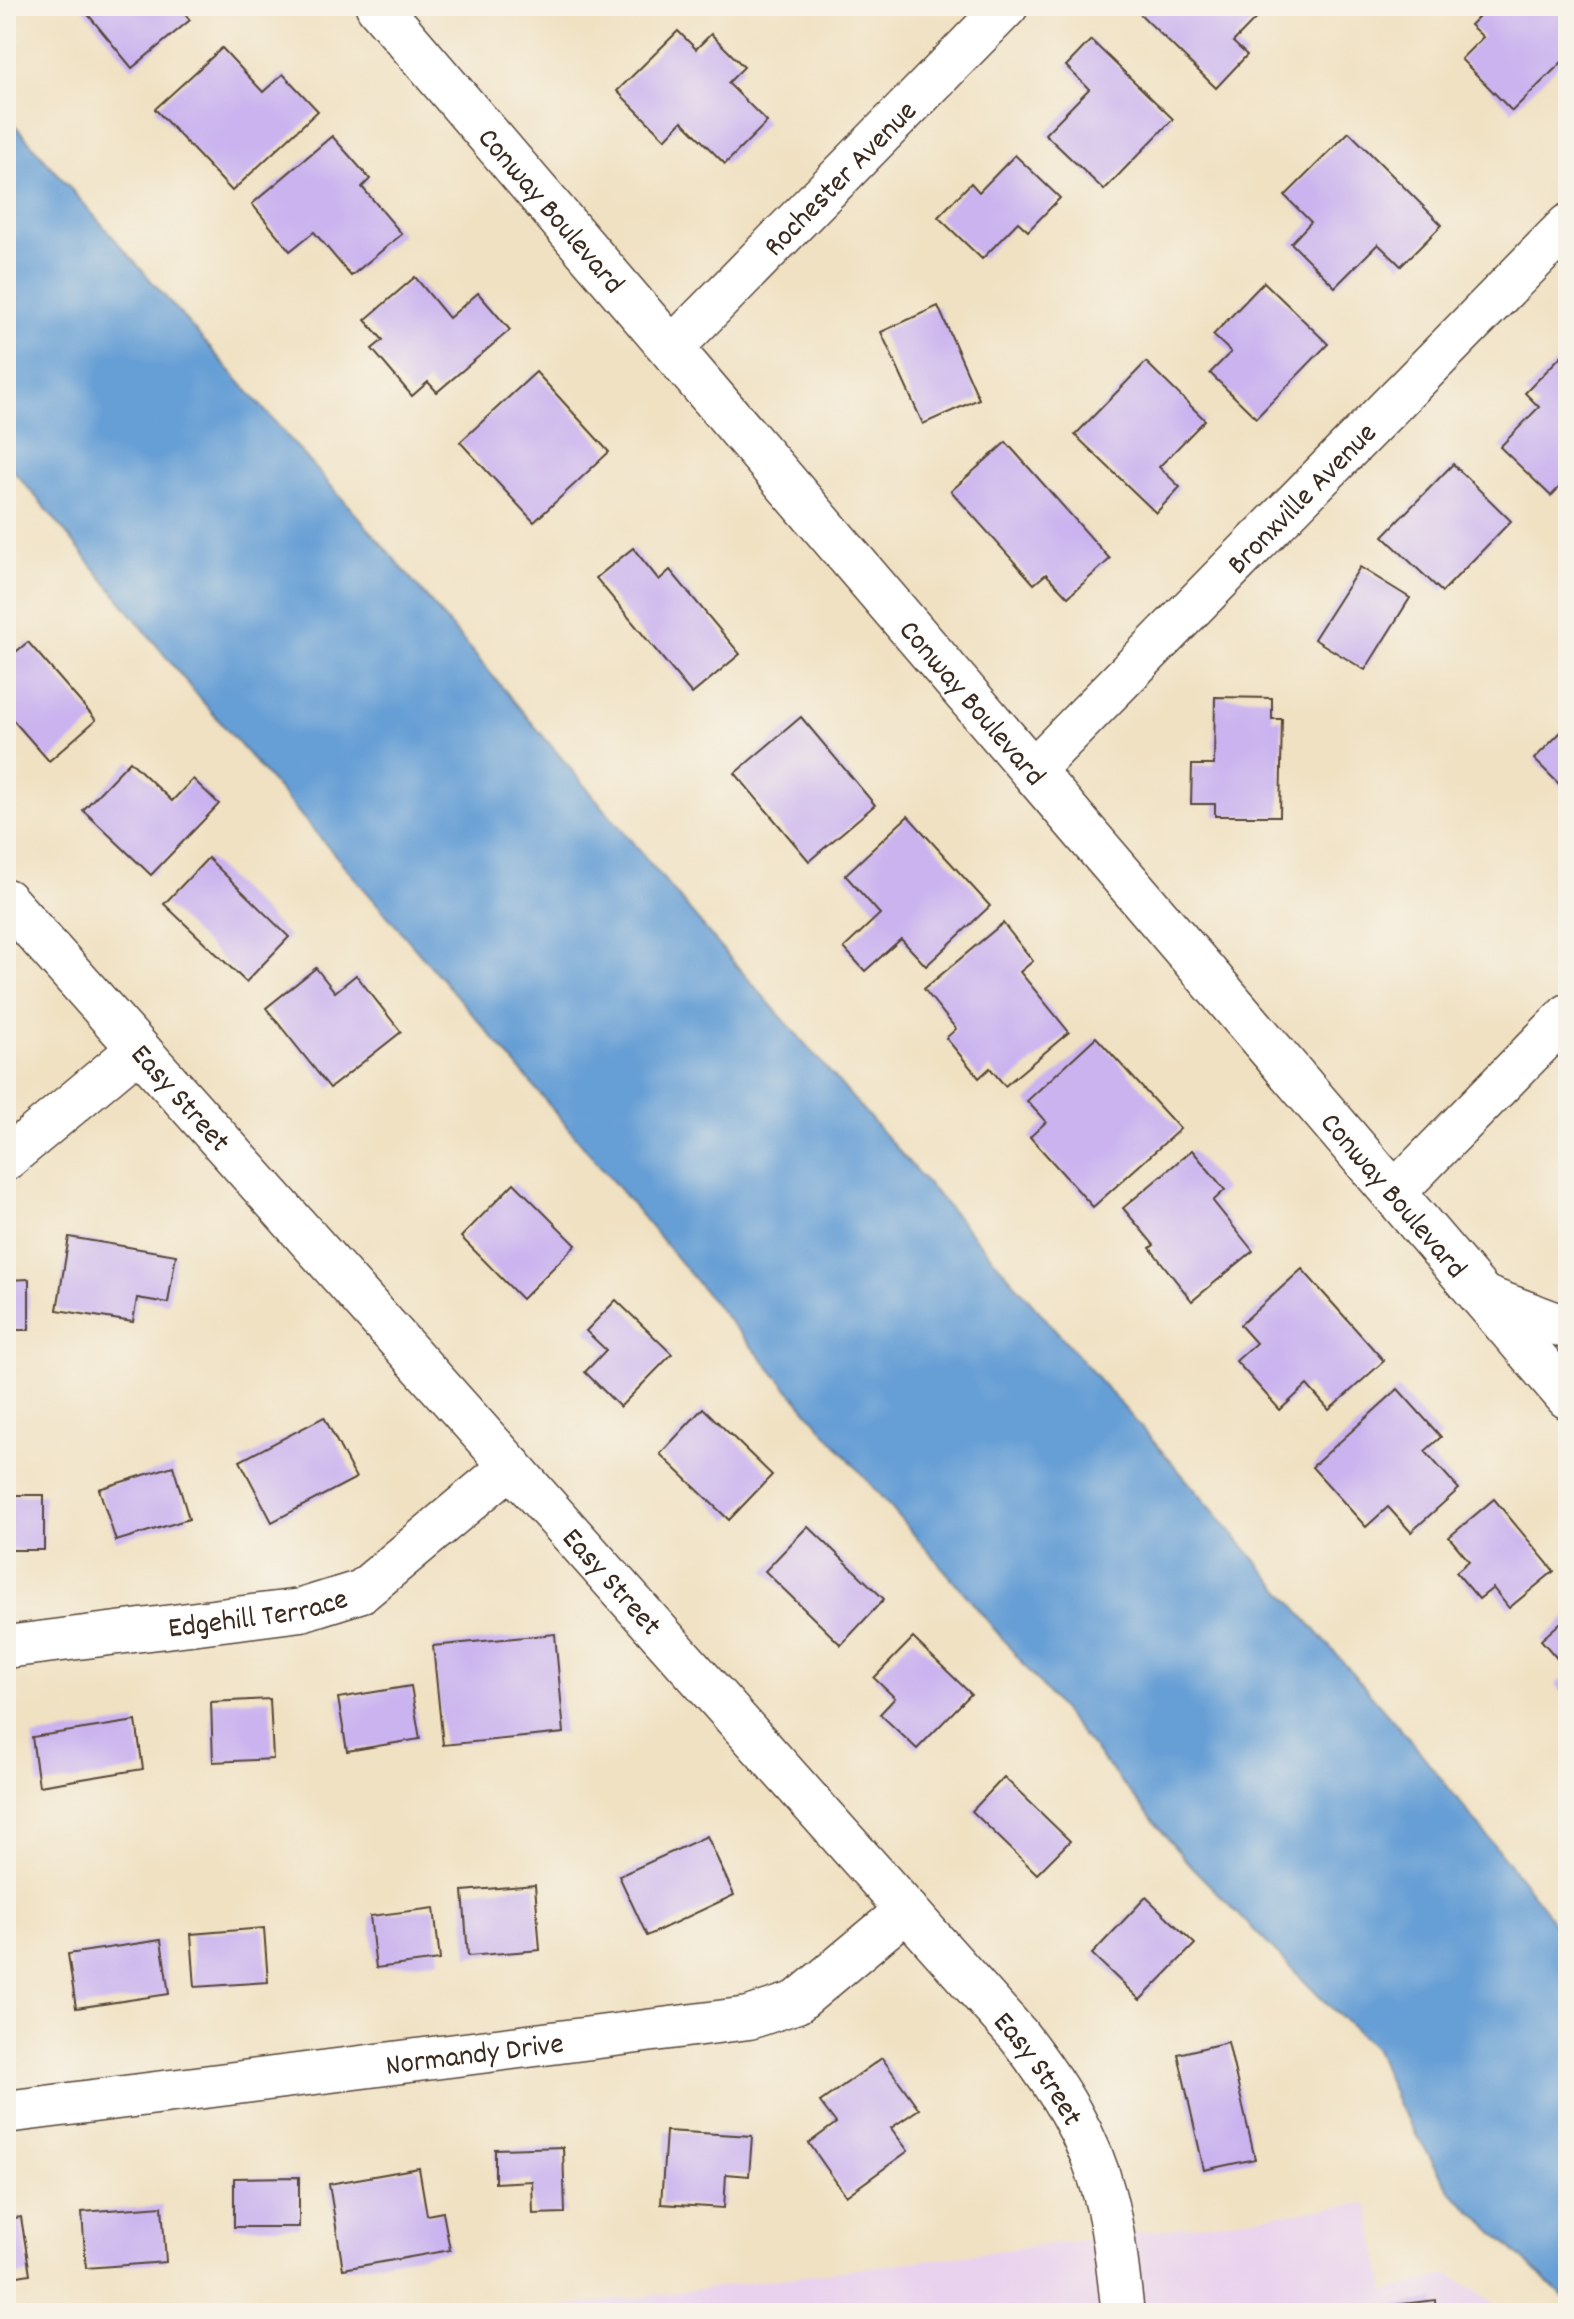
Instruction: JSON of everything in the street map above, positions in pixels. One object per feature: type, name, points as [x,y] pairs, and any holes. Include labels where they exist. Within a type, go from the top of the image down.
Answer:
[{"type":"street","name":"Conway Boulevard","points":[[378,6],[1568,1397]]},
{"type":"street","name":"Rochester Avenue","points":[[671,349],[1007,6]]},
{"type":"street","name":"Bronxville Avenue","points":[[1033,770],[1568,225]]},
{"type":"street","name":"Easy Street","points":[[6,900],[1018,2035],[1054,2082],[1084,2137],[1105,2196],[1123,2313]]},
{"type":"street","points":[[1394,1193],[1568,1015]]},
{"type":"street","points":[[6,1159],[138,1049]]},
{"type":"street","points":[[1480,1295],[1568,1328]]},
{"type":"street","name":"Edgehill Terrace","points":[[6,1647],[301,1610],[362,1591],[511,1466]]},
{"type":"street","name":"Normandy Drive","points":[[6,2112],[749,2018],[797,2002],[907,1910]]},
{"type":"shaded area","points":[[1367,2203],[1386,2291],[1449,2274],[1509,2313],[515,2313]]},
{"type":"water","points":[[6,115],[380,542],[728,956],[1166,1456],[1420,1752],[1545,1909],[1568,1951],[1568,2301],[1451,2192],[1398,2105],[1375,2049],[1190,1865],[967,1596],[197,695],[6,462]]},
{"type":"building","points":[[81,6],[179,6],[190,20],[132,68]]},
{"type":"building","points":[[1132,6],[1268,6],[1233,42],[1247,55],[1216,88]]},
{"type":"building","points":[[1489,6],[1568,6],[1568,56],[1512,111],[1461,59],[1483,37],[1470,25]]},
{"type":"building","points":[[678,31],[696,49],[711,34],[744,67],[728,83],[767,122],[725,164],[682,121],[665,139],[617,91]]},
{"type":"building","points":[[1091,40],[1173,119],[1104,190],[1045,134],[1089,89],[1066,66]]},
{"type":"building","points":[[222,48],[263,92],[283,74],[318,111],[232,191],[155,109]]},
{"type":"building","points":[[1349,132],[1442,225],[1401,266],[1378,244],[1335,287],[1291,243],[1311,222],[1285,196]]},
{"type":"building","points":[[332,136],[370,179],[362,187],[402,234],[351,276],[314,232],[290,251],[252,204]]},
{"type":"building","points":[[1015,155],[1060,198],[1028,231],[1018,222],[982,259],[938,217],[971,183],[979,192]]},
{"type":"building","points":[[415,277],[449,318],[478,293],[510,330],[437,392],[428,382],[412,396],[372,349],[383,340],[365,320]]},
{"type":"building","points":[[1264,282],[1328,344],[1256,418],[1210,373],[1231,352],[1213,335]]},
{"type":"building","points":[[938,306],[979,399],[923,424],[881,332]]},
{"type":"building","points":[[1566,351],[1568,478],[1551,496],[1500,447],[1539,407],[1525,393]]},
{"type":"building","points":[[1146,362],[1205,420],[1159,467],[1180,487],[1156,513],[1075,435]]},
{"type":"building","points":[[536,372],[609,452],[534,522],[460,442]]},
{"type":"building","points":[[1006,442],[1110,559],[1068,597],[1046,574],[1034,584],[951,491]]},
{"type":"building","points":[[1453,464],[1511,521],[1442,592],[1383,536]]},
{"type":"building","points":[[633,548],[659,580],[670,570],[740,654],[692,694],[596,578]]},
{"type":"building","points":[[1360,567],[1410,598],[1365,670],[1314,639]]},
{"type":"building","points":[[28,642],[96,720],[49,761],[6,712],[6,660]]},
{"type":"building","points":[[1215,697],[1272,698],[1272,719],[1282,719],[1280,816],[1215,816],[1215,804],[1191,804],[1192,765],[1214,765]]},
{"type":"building","points":[[801,717],[875,805],[809,861],[735,773]]},
{"type":"building","points":[[1568,725],[1568,793],[1534,759]]},
{"type":"building","points":[[130,761],[172,801],[193,779],[219,804],[151,875],[83,810]]},
{"type":"building","points":[[908,816],[990,906],[926,966],[901,939],[865,971],[844,948],[880,914],[845,875]]},
{"type":"building","points":[[208,858],[289,937],[246,982],[164,904]]},
{"type":"building","points":[[1003,923],[1033,961],[1020,972],[1069,1032],[1005,1086],[990,1068],[979,1078],[946,1038],[956,1029],[924,989]]},
{"type":"building","points":[[316,968],[335,992],[356,975],[401,1032],[330,1088],[266,1008]]},
{"type":"building","points":[[1096,1037],[1180,1129],[1093,1207],[1030,1137],[1046,1122],[1027,1101]]},
{"type":"building","points":[[1192,1150],[1225,1190],[1213,1201],[1253,1251],[1192,1301],[1150,1248],[1154,1245],[1123,1208]]},
{"type":"building","points":[[514,1183],[576,1245],[522,1299],[461,1237]]},
{"type":"building","points":[[69,1237],[176,1255],[168,1303],[137,1298],[133,1322],[57,1310]]},
{"type":"building","points":[[1302,1269],[1384,1361],[1329,1410],[1307,1385],[1280,1410],[1236,1361],[1256,1343],[1240,1325]]},
{"type":"building","points":[[29,1279],[29,1330],[6,1330],[6,1280]]},
{"type":"building","points":[[616,1300],[672,1354],[620,1407],[585,1372],[606,1350],[586,1331]]},
{"type":"building","points":[[1398,1389],[1441,1437],[1425,1451],[1459,1489],[1411,1532],[1388,1507],[1366,1527],[1312,1467]]},
{"type":"building","points":[[703,1408],[772,1475],[729,1520],[660,1454]]},
{"type":"building","points":[[324,1417],[356,1478],[272,1522],[240,1461]]},
{"type":"building","points":[[173,1466],[189,1519],[116,1541],[99,1489]]},
{"type":"building","points":[[6,1495],[44,1495],[44,1550],[6,1550]]},
{"type":"building","points":[[1494,1499],[1554,1571],[1509,1608],[1493,1588],[1479,1599],[1456,1572],[1469,1561],[1449,1537]]},
{"type":"building","points":[[808,1526],[884,1599],[841,1645],[765,1571]]},
{"type":"building","points":[[1568,1616],[1568,1671],[1541,1640]]},
{"type":"building","points":[[555,1634],[564,1733],[443,1745],[433,1646]]},
{"type":"building","points":[[913,1638],[971,1694],[917,1749],[880,1714],[895,1698],[874,1678]]},
{"type":"building","points":[[1568,1674],[1568,1699],[1555,1685]]},
{"type":"building","points":[[411,1686],[420,1739],[347,1751],[338,1698]]},
{"type":"building","points":[[270,1699],[273,1759],[213,1762],[211,1702]]},
{"type":"building","points":[[136,1721],[143,1769],[39,1786],[32,1737]]},
{"type":"building","points":[[1004,1777],[1070,1841],[1037,1874],[972,1811]]},
{"type":"building","points":[[707,1836],[734,1895],[647,1936],[619,1876]]},
{"type":"building","points":[[535,1885],[540,1950],[468,1956],[463,1891]]},
{"type":"building","points":[[1146,1897],[1195,1944],[1140,2000],[1092,1954]]},
{"type":"building","points":[[434,1908],[440,1960],[376,1968],[370,1916]]},
{"type":"building","points":[[264,1928],[268,1982],[195,1987],[191,1934]]},
{"type":"building","points":[[161,1940],[169,1994],[76,2008],[68,1954]]},
{"type":"building","points":[[6,1967],[11,2020],[6,2021]]},
{"type":"building","points":[[1228,2042],[1255,2159],[1204,2170],[1178,2054]]},
{"type":"building","points":[[882,2058],[919,2109],[891,2128],[908,2151],[846,2196],[809,2143],[836,2123],[820,2102]]},
{"type":"building","points":[[666,2131],[752,2136],[749,2176],[726,2174],[724,2208],[661,2204]]},
{"type":"building","points":[[563,2147],[565,2213],[533,2214],[532,2181],[495,2183],[495,2149]]},
{"type":"building","points":[[419,2168],[427,2215],[443,2212],[450,2250],[343,2269],[329,2184]]},
{"type":"building","points":[[299,2177],[299,2227],[234,2227],[234,2178]]},
{"type":"building","points":[[162,2206],[166,2262],[86,2268],[82,2212]]},
{"type":"building","points":[[21,2217],[30,2274],[6,2278],[6,2219]]},
{"type":"building","points":[[1435,2300],[1436,2313],[1345,2313],[1345,2311]]}]
